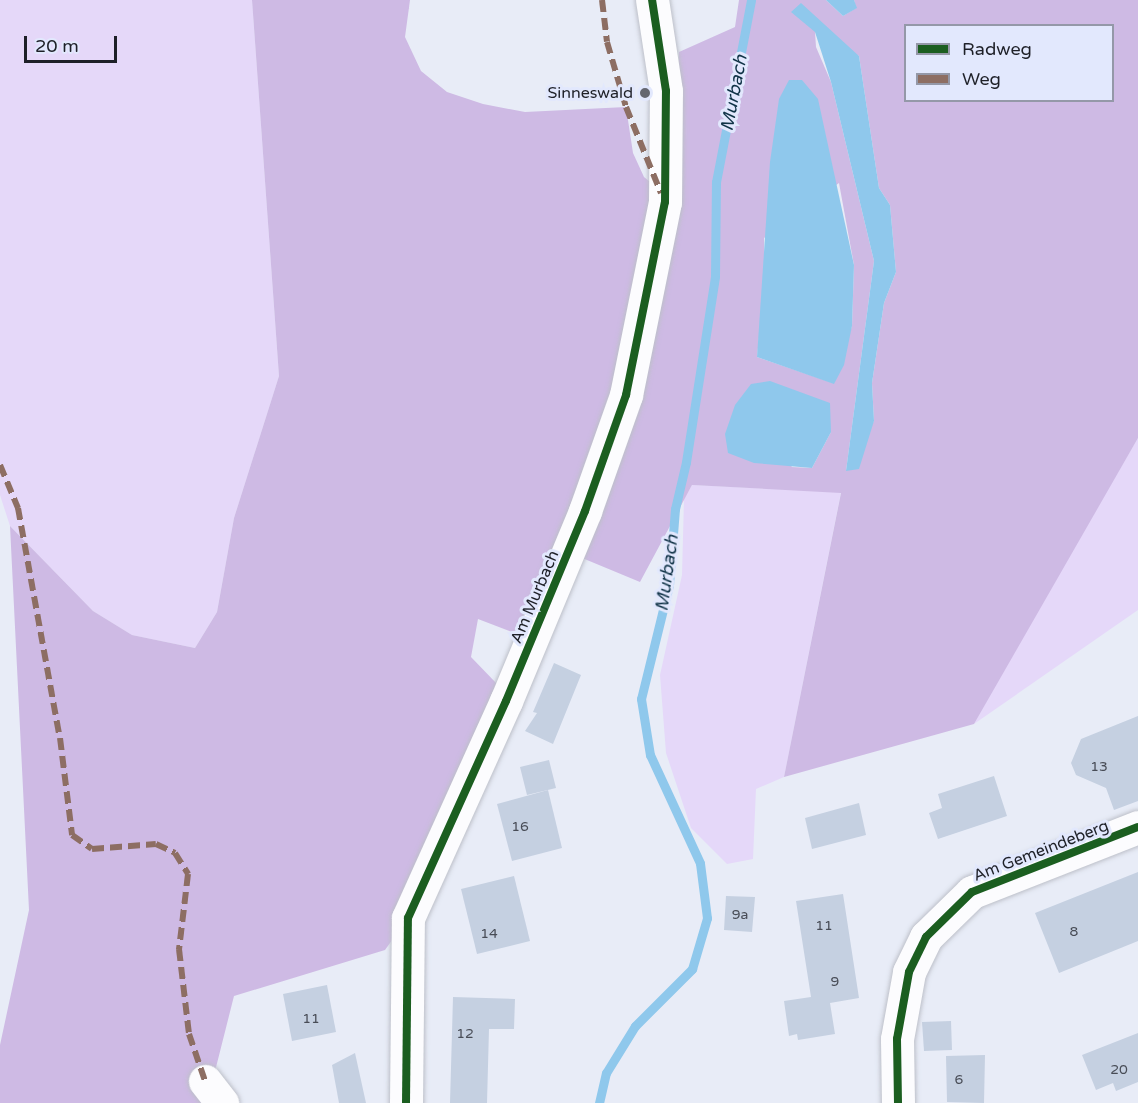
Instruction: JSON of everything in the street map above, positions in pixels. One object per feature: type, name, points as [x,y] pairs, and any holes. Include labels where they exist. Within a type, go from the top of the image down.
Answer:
[{"type":"street","name":"Am Murbach","points":[[406,1103],[408,918],[506,701],[585,511],[626,395],[665,202],[666,90],[652,0]]},
{"type":"street","name":"Am Gemeindeberg","points":[[898,1103],[897,1040],[909,972],[926,937],[972,892],[1138,827]]},
{"type":"shaded area","points":[[0,0],[252,0],[279,376],[234,518],[217,612],[195,648],[132,635],[93,611],[10,526],[0,495]]},
{"type":"shaded area","points":[[252,0],[410,0],[405,37],[421,71],[447,92],[483,104],[525,112],[626,107],[633,153],[644,177],[666,195],[676,180],[679,52],[735,27],[739,0],[826,0],[843,16],[856,8],[854,0],[1138,0],[1138,438],[974,724],[784,777],[841,493],[692,485],[640,582],[558,548],[525,637],[478,619],[471,657],[498,685],[431,886],[385,950],[234,996],[207,1103],[0,1103],[0,1045],[29,910],[10,526],[93,611],[132,635],[195,648],[217,612],[234,518],[279,376]],"holes":[[[815,32],[859,56],[879,188],[890,205],[896,272],[884,303],[872,383],[874,421],[846,471],[874,261],[831,82],[816,47]],[[839,183],[854,265],[852,326],[833,383],[757,357],[764,288],[764,238]],[[831,432],[812,468],[791,467]]]},
{"type":"shaded area","points":[[1138,438],[1138,610],[974,724],[1043,599]]},
{"type":"shaded area","points":[[692,485],[841,492],[784,777],[756,789],[753,859],[727,864],[691,828],[666,753],[660,675],[682,575],[684,499]]},
{"type":"water","points":[[826,0],[854,0],[857,8],[843,16]]},
{"type":"water","points":[[801,3],[859,56],[879,188],[890,205],[896,272],[884,303],[872,383],[874,421],[859,469],[846,471],[874,261],[831,82],[815,32],[791,12]]},
{"type":"water","points":[[789,80],[802,80],[818,99],[854,265],[852,326],[844,365],[834,384],[757,357],[770,162],[779,99]]},
{"type":"water","points":[[770,381],[830,403],[831,432],[812,468],[754,463],[728,453],[725,434],[735,405],[751,384]]},
{"type":"building","points":[[554,663],[581,675],[553,744],[525,731],[537,713],[533,712]]},
{"type":"building","points":[[1138,716],[1138,801],[1114,810],[1106,788],[1076,775],[1071,763],[1081,739]]},
{"type":"building","points":[[549,760],[556,788],[527,795],[520,767]]},
{"type":"building","points":[[994,776],[1007,816],[938,839],[929,813],[942,808],[938,794]]},
{"type":"building","points":[[548,790],[562,848],[512,861],[497,804]]},
{"type":"building","points":[[859,803],[866,835],[812,849],[805,818]]},
{"type":"building","points":[[1138,872],[1138,941],[1059,973],[1035,913]]},
{"type":"building","points":[[514,876],[530,941],[477,954],[461,889]]},
{"type":"building","points":[[843,894],[859,998],[830,1003],[835,1034],[798,1040],[797,1034],[789,1036],[784,1001],[811,997],[796,901]]},
{"type":"building","points":[[726,896],[755,897],[752,932],[724,930]]},
{"type":"building","points":[[327,985],[336,1032],[292,1041],[283,994]]},
{"type":"building","points":[[453,997],[515,999],[514,1029],[489,1029],[487,1103],[450,1103]]},
{"type":"building","points":[[951,1021],[952,1050],[924,1051],[922,1022]]},
{"type":"building","points":[[1138,1033],[1138,1082],[1116,1091],[1113,1083],[1096,1090],[1082,1055]]},
{"type":"building","points":[[355,1053],[366,1103],[339,1103],[332,1065]]},
{"type":"building","points":[[985,1055],[984,1103],[947,1102],[946,1056]]},
{"type":"waterway","name":"Murbach","points":[[599,1103],[606,1073],[635,1026],[692,969],[707,918],[700,863],[650,755],[641,699],[669,585],[675,509],[686,462],[715,276],[716,182],[751,0]]},
{"type":"marked path","points":[[602,0],[607,42],[626,107],[661,193]]},
{"type":"marked path","points":[[0,465],[18,508],[60,738],[72,835],[92,849],[156,844],[175,853],[188,874],[179,949],[189,1034],[205,1081]]},
{"type":"cycle path","points":[[406,1103],[408,918],[506,701],[585,511],[626,395],[665,202],[666,91],[652,0]]},
{"type":"cycle path","points":[[898,1103],[897,1039],[909,972],[926,937],[972,892],[1138,827]]},
{"type":"place","name":"Sinneswald","points":[[645,93]]}]
